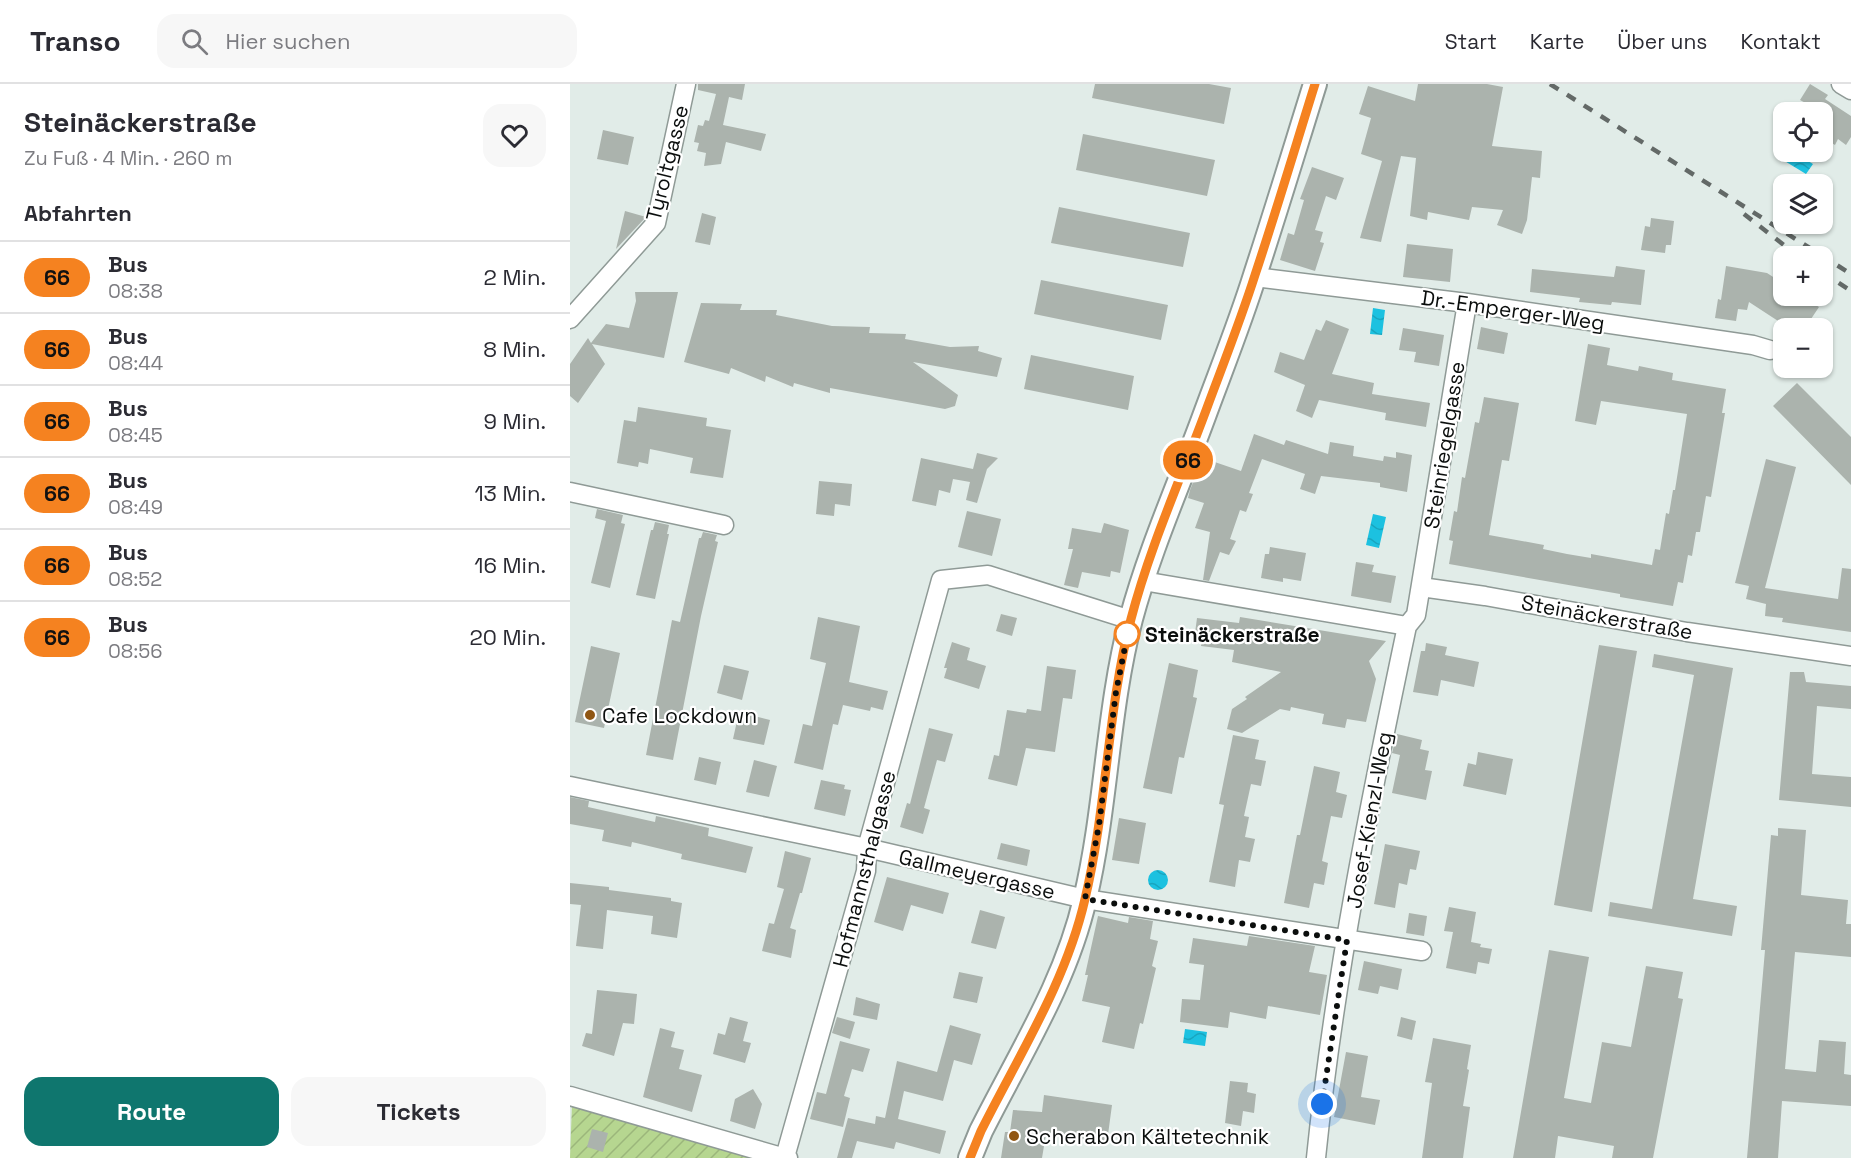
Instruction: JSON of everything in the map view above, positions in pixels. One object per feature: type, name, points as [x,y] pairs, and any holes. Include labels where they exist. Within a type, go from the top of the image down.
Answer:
[{"type":"main road","points":[[970,1158],[981,1131],[1067,961],[1085,899],[1099,825],[1116,692],[1131,620],[1143,581],[1255,277],[1315,84]]},
{"type":"street","name":"Tyroltgasse","points":[[570,319],[656,223],[686,84]]},
{"type":"street","points":[[1841,84],[1851,90]]},
{"type":"street","name":"Dr.-Emperger-Weg","points":[[1255,277],[1467,303],[1753,345],[1770,351]]},
{"type":"street","name":"Steinriegelgasse","points":[[1421,587],[1467,303]]},
{"type":"street","points":[[570,492],[724,525]]},
{"type":"street","name":"Hofmannsthalgasse","points":[[786,1158],[866,871],[867,848],[941,580],[988,575],[1131,620]]},
{"type":"street","points":[[1143,581],[1407,626],[1416,615],[1421,587]]},
{"type":"street","name":"Steinäckerstraße","points":[[1421,587],[1485,596],[1687,632],[1851,656]]},
{"type":"street","name":"Josef-Kienzl-Weg","points":[[1316,1158],[1324,1086],[1347,940],[1386,725],[1407,626]]},
{"type":"street","name":"Gallmeyergasse","points":[[570,786],[867,848],[1085,899],[1422,951]]},
{"type":"street","points":[[570,1096],[786,1158]]},
{"type":"green space","points":[[572,1104],[762,1158],[570,1158]]},
{"type":"water","points":[[1786,162],[1813,164],[1806,174]]},
{"type":"water","points":[[1373,308],[1385,310],[1382,335],[1370,334]]},
{"type":"water","points":[[1373,514],[1386,517],[1379,548],[1366,545]]},
{"type":"water","points":[[1158,870],[1165,873],[1168,880],[1165,887],[1158,890],[1151,887],[1148,880],[1151,873]]},
{"type":"water","points":[[1185,1029],[1207,1032],[1205,1046],[1183,1043]]},
{"type":"building","points":[[698,84],[745,84],[742,100],[729,97],[723,125],[766,134],[761,151],[726,142],[721,164],[704,166],[706,153],[697,151],[699,143],[694,142],[698,125],[703,126],[705,120],[709,121],[716,94],[698,90]]},
{"type":"building","points":[[1095,84],[1209,84],[1231,88],[1224,124],[1092,98]]},
{"type":"building","points":[[1418,84],[1487,84],[1503,87],[1492,146],[1542,151],[1540,178],[1532,177],[1527,220],[1522,234],[1497,225],[1503,210],[1472,207],[1469,220],[1428,212],[1427,220],[1410,216],[1416,158],[1401,156],[1381,242],[1360,238],[1382,161],[1361,154],[1371,118],[1359,114],[1368,86],[1415,101]]},
{"type":"building","points":[[1810,84],[1828,95],[1825,99],[1830,102],[1804,102],[1800,100]]},
{"type":"building","points":[[1833,104],[1851,116],[1851,137],[1846,145],[1838,139],[1835,145],[1833,144]]},
{"type":"building","points":[[603,130],[634,137],[628,165],[597,159]]},
{"type":"building","points":[[1083,134],[1215,160],[1207,196],[1076,170]]},
{"type":"building","points":[[1312,167],[1344,178],[1336,200],[1326,196],[1315,230],[1323,232],[1320,242],[1324,243],[1315,271],[1280,260],[1288,233],[1294,235],[1304,200],[1300,199]]},
{"type":"building","points":[[1059,207],[1190,233],[1183,267],[1051,243]]},
{"type":"building","points":[[625,211],[646,217],[616,249]]},
{"type":"building","points":[[702,213],[716,217],[710,245],[695,242]]},
{"type":"building","points":[[1651,218],[1674,221],[1671,245],[1666,245],[1665,253],[1641,250],[1645,226],[1650,227]]},
{"type":"building","points":[[1407,244],[1453,249],[1450,282],[1403,277]]},
{"type":"building","points":[[1616,266],[1645,270],[1641,305],[1579,302],[1580,298],[1530,292],[1532,269],[1614,277]]},
{"type":"building","points":[[1726,266],[1767,273],[1773,277],[1773,306],[1819,307],[1812,318],[1774,318],[1749,302],[1747,310],[1738,309],[1736,321],[1715,318],[1718,299],[1721,300]]},
{"type":"building","points":[[1041,280],[1168,305],[1161,340],[1034,314]]},
{"type":"building","points":[[635,292],[678,292],[664,358],[592,344],[605,364],[578,403],[570,396],[570,364],[588,338],[591,343],[606,324],[629,328],[636,301]]},
{"type":"building","points":[[701,303],[742,304],[740,310],[777,310],[776,315],[832,326],[870,327],[869,333],[906,334],[905,339],[950,347],[979,346],[978,351],[1002,358],[997,377],[913,362],[958,395],[955,406],[945,409],[830,388],[830,393],[794,383],[793,387],[766,376],[765,382],[731,368],[729,374],[684,362]]},
{"type":"building","points":[[1326,320],[1349,329],[1332,374],[1374,383],[1372,394],[1430,403],[1426,427],[1385,420],[1386,413],[1319,400],[1312,418],[1296,411],[1305,385],[1274,372],[1280,352],[1304,360],[1316,329],[1321,331]]},
{"type":"building","points":[[1481,327],[1508,333],[1504,354],[1477,349]]},
{"type":"building","points":[[1403,328],[1444,335],[1439,366],[1414,362],[1416,352],[1399,350]]},
{"type":"building","points":[[1588,344],[1610,348],[1607,365],[1638,371],[1639,366],[1673,373],[1672,380],[1726,389],[1722,413],[1725,413],[1711,497],[1706,496],[1700,532],[1696,532],[1692,556],[1688,555],[1683,583],[1678,582],[1673,606],[1620,597],[1620,594],[1449,564],[1453,541],[1449,540],[1454,511],[1457,512],[1462,477],[1465,478],[1475,422],[1479,423],[1484,397],[1519,403],[1509,461],[1502,460],[1489,535],[1544,545],[1543,549],[1567,554],[1591,558],[1591,554],[1652,565],[1655,549],[1660,550],[1666,513],[1669,514],[1673,490],[1675,490],[1687,414],[1601,401],[1596,425],[1575,421]]},
{"type":"building","points":[[1031,355],[1134,376],[1128,410],[1024,389]]},
{"type":"building","points":[[1797,383],[1851,437],[1851,485],[1773,406]]},
{"type":"building","points":[[638,407],[707,418],[706,426],[731,430],[723,478],[690,473],[693,458],[650,449],[648,464],[639,462],[638,467],[617,463],[624,420],[636,422]]},
{"type":"building","points":[[1254,434],[1284,445],[1286,440],[1328,454],[1330,442],[1354,446],[1353,456],[1383,461],[1384,456],[1396,458],[1396,452],[1412,455],[1407,492],[1380,487],[1380,483],[1321,476],[1315,494],[1300,489],[1305,474],[1262,459],[1249,493],[1253,494],[1246,512],[1240,510],[1230,539],[1236,541],[1229,555],[1220,552],[1209,581],[1203,580],[1210,532],[1195,528],[1204,503],[1188,498],[1190,490],[1203,458],[1241,471]]},
{"type":"building","points":[[977,453],[998,458],[987,469],[977,503],[966,500],[970,482],[953,479],[950,493],[939,490],[936,506],[912,501],[921,458],[973,469]]},
{"type":"building","points":[[1766,459],[1796,467],[1765,588],[1838,599],[1842,568],[1851,569],[1851,632],[1782,622],[1783,618],[1765,616],[1766,604],[1746,599],[1749,586],[1735,583]]},
{"type":"building","points":[[819,481],[852,484],[850,506],[835,504],[834,516],[816,514]]},
{"type":"building","points":[[597,509],[623,515],[621,523],[625,524],[610,588],[591,583],[606,521],[595,518]]},
{"type":"building","points":[[967,511],[1001,519],[992,556],[958,547]]},
{"type":"building","points":[[655,522],[669,525],[667,534],[669,534],[655,599],[636,595],[651,530]]},
{"type":"building","points":[[1104,523],[1129,530],[1120,573],[1111,571],[1110,577],[1082,572],[1078,588],[1064,585],[1073,549],[1068,549],[1072,528],[1101,533]]},
{"type":"building","points":[[703,532],[717,535],[715,541],[718,542],[673,760],[646,755],[672,620],[680,622],[699,538]]},
{"type":"building","points":[[1270,547],[1306,553],[1301,581],[1283,578],[1283,582],[1261,578],[1265,554],[1269,554]]},
{"type":"building","points":[[1356,562],[1374,565],[1372,572],[1396,576],[1391,603],[1351,596]]},
{"type":"building","points":[[1001,614],[1017,618],[1012,636],[996,631]]},
{"type":"building","points":[[818,617],[860,626],[849,682],[888,691],[883,710],[871,707],[870,711],[843,705],[838,725],[833,724],[823,770],[794,763],[803,724],[812,726],[826,663],[810,659]]},
{"type":"building","points":[[1240,617],[1386,641],[1369,661],[1376,679],[1366,722],[1347,719],[1345,728],[1322,724],[1324,714],[1291,707],[1290,711],[1280,709],[1242,733],[1227,729],[1232,709],[1281,672],[1232,662],[1234,650],[1201,646],[1203,634],[1195,633],[1197,618],[1239,623]]},
{"type":"building","points":[[952,642],[970,648],[967,660],[986,666],[979,689],[944,678],[947,668],[944,668]]},
{"type":"building","points":[[1426,643],[1447,647],[1445,655],[1479,662],[1474,687],[1441,680],[1438,696],[1413,692],[1421,651],[1425,651]]},
{"type":"building","points":[[1599,645],[1637,651],[1592,912],[1554,905]]},
{"type":"building","points":[[591,646],[620,653],[604,728],[575,722]]},
{"type":"building","points":[[1654,654],[1733,668],[1693,899],[1737,906],[1732,936],[1608,916],[1610,902],[1652,909],[1694,675],[1652,667]]},
{"type":"building","points":[[1169,663],[1198,670],[1193,697],[1197,698],[1184,758],[1179,757],[1172,794],[1143,788]]},
{"type":"building","points":[[724,665],[749,671],[742,700],[717,693]]},
{"type":"building","points":[[1047,666],[1076,670],[1072,699],[1063,698],[1055,752],[1026,748],[1017,786],[988,779],[994,755],[999,756],[1007,710],[1026,713],[1027,709],[1041,711]]},
{"type":"building","points":[[1790,672],[1804,672],[1806,682],[1851,686],[1851,709],[1817,706],[1812,774],[1851,777],[1851,807],[1779,800]]},
{"type":"building","points":[[739,712],[770,720],[764,745],[733,739]]},
{"type":"building","points":[[929,728],[953,734],[945,762],[937,760],[924,808],[930,810],[923,834],[900,827],[907,803],[910,804]]},
{"type":"building","points":[[1397,734],[1422,740],[1420,749],[1429,751],[1425,770],[1432,771],[1426,800],[1392,793],[1400,755],[1392,753]]},
{"type":"building","points":[[1233,735],[1259,740],[1255,759],[1266,761],[1261,786],[1251,784],[1244,816],[1249,817],[1245,837],[1255,839],[1250,862],[1239,860],[1235,887],[1209,882],[1224,805],[1219,804]]},
{"type":"building","points":[[1478,752],[1513,759],[1506,795],[1463,786],[1468,763],[1476,765]]},
{"type":"building","points":[[699,757],[721,762],[716,785],[694,780]]},
{"type":"building","points":[[754,760],[777,766],[769,797],[746,792]]},
{"type":"building","points":[[1314,766],[1340,772],[1336,792],[1347,795],[1342,818],[1331,816],[1322,861],[1328,863],[1324,885],[1314,883],[1309,908],[1284,903],[1297,835],[1300,835]]},
{"type":"building","points":[[821,780],[845,785],[844,789],[851,790],[845,816],[814,809]]},
{"type":"building","points":[[570,797],[589,801],[588,807],[655,822],[656,816],[709,828],[708,836],[753,847],[746,873],[681,859],[682,854],[632,842],[631,847],[602,841],[604,830],[570,824]]},
{"type":"building","points":[[1119,818],[1146,823],[1139,864],[1112,860]]},
{"type":"building","points":[[1778,828],[1806,830],[1801,895],[1848,900],[1846,924],[1851,924],[1851,957],[1795,952],[1785,1069],[1816,1072],[1819,1040],[1846,1042],[1844,1074],[1851,1075],[1851,1106],[1782,1101],[1778,1158],[1747,1158],[1765,950],[1761,950],[1771,835],[1778,836]]},
{"type":"building","points":[[1001,843],[1030,850],[1027,866],[997,859]]},
{"type":"building","points":[[1385,844],[1420,851],[1416,870],[1410,869],[1407,885],[1399,883],[1395,908],[1374,904]]},
{"type":"building","points":[[785,851],[811,858],[790,928],[796,930],[791,958],[762,951],[769,923],[774,924],[784,889],[777,887]]},
{"type":"building","points":[[887,877],[949,893],[943,914],[911,905],[903,931],[874,922]]},
{"type":"building","points":[[570,883],[671,898],[671,901],[682,903],[677,938],[651,934],[653,916],[607,910],[603,949],[576,946],[581,905],[570,904]]},
{"type":"building","points":[[1449,907],[1476,912],[1471,942],[1481,944],[1480,947],[1492,949],[1489,964],[1478,962],[1476,974],[1446,968],[1453,932],[1444,931]]},
{"type":"building","points":[[980,910],[1005,917],[996,949],[971,943]]},
{"type":"building","points":[[1409,913],[1427,916],[1424,936],[1406,933]]},
{"type":"building","points":[[1098,916],[1128,923],[1129,917],[1153,921],[1150,939],[1158,941],[1152,966],[1156,968],[1143,1024],[1140,1023],[1134,1049],[1102,1042],[1110,1007],[1082,1001],[1088,975],[1085,975]]},
{"type":"building","points":[[1249,936],[1315,946],[1309,972],[1327,975],[1320,1015],[1268,1006],[1266,1019],[1230,1012],[1228,1028],[1180,1022],[1182,999],[1200,1000],[1204,965],[1189,963],[1193,938],[1247,946]]},
{"type":"building","points":[[1549,950],[1589,957],[1564,1098],[1591,1103],[1602,1042],[1631,1047],[1646,966],[1683,972],[1678,998],[1683,999],[1653,1158],[1612,1158],[1614,1146],[1558,1136],[1555,1158],[1513,1158]]},
{"type":"building","points":[[1364,961],[1402,969],[1398,990],[1380,986],[1378,994],[1358,990]]},
{"type":"building","points":[[959,972],[983,977],[977,1003],[953,998]]},
{"type":"building","points":[[597,990],[637,994],[634,1024],[623,1023],[614,1056],[582,1046],[586,1033],[592,1034]]},
{"type":"building","points":[[856,997],[880,1004],[877,1020],[853,1015]]},
{"type":"building","points":[[730,1017],[748,1022],[743,1041],[751,1043],[745,1063],[713,1054],[718,1033],[725,1035]]},
{"type":"building","points":[[837,1017],[855,1022],[850,1039],[832,1033]]},
{"type":"building","points":[[1401,1017],[1416,1021],[1412,1040],[1397,1036]]},
{"type":"building","points":[[950,1025],[981,1034],[972,1065],[954,1060],[943,1101],[904,1091],[898,1119],[946,1131],[940,1154],[896,1142],[894,1149],[857,1141],[852,1158],[837,1158],[848,1118],[875,1124],[876,1116],[885,1118],[897,1061],[937,1072]]},
{"type":"building","points":[[660,1028],[675,1032],[671,1047],[684,1050],[679,1069],[702,1075],[692,1112],[643,1097]]},
{"type":"building","points":[[1433,1038],[1471,1045],[1463,1106],[1470,1107],[1463,1158],[1422,1158],[1432,1083],[1425,1082]]},
{"type":"building","points":[[840,1041],[870,1049],[863,1072],[852,1069],[844,1096],[850,1098],[843,1127],[810,1119],[817,1092],[826,1094]]},
{"type":"building","points":[[1346,1052],[1368,1056],[1361,1097],[1380,1100],[1375,1125],[1334,1117]]},
{"type":"building","points":[[1230,1081],[1248,1083],[1247,1092],[1256,1094],[1254,1113],[1243,1111],[1241,1126],[1225,1123]]},
{"type":"building","points":[[753,1089],[762,1104],[755,1129],[730,1121],[735,1099]]},
{"type":"building","points":[[1044,1095],[1112,1105],[1107,1142],[1046,1134],[1042,1158],[1001,1158],[1005,1132],[1010,1132],[1013,1110],[1042,1112]]},
{"type":"building","points":[[592,1129],[608,1133],[603,1152],[587,1147]]},
{"type":"railway","points":[[1550,84],[1851,274]]},
{"type":"railway","points":[[1744,214],[1785,246]]},
{"type":"railway","points":[[1833,279],[1851,291]]},
{"type":"bus line","name":"66","points":[[970,1158],[1012,1068],[1067,961],[1092,865],[1116,692],[1138,595],[1255,277],[1315,84]]},
{"type":"place","name":"Steinäckerstraße","points":[[1127,634]]},
{"type":"place","name":"Cafe Lockdown","points":[[590,715]]},
{"type":"place","name":"Scherabon Kältetechnik","points":[[1014,1136]]},
{"type":"route","points":[[1127,634],[1128,632],[1116,692],[1099,825],[1085,899],[1347,940],[1322,1104]]}]
